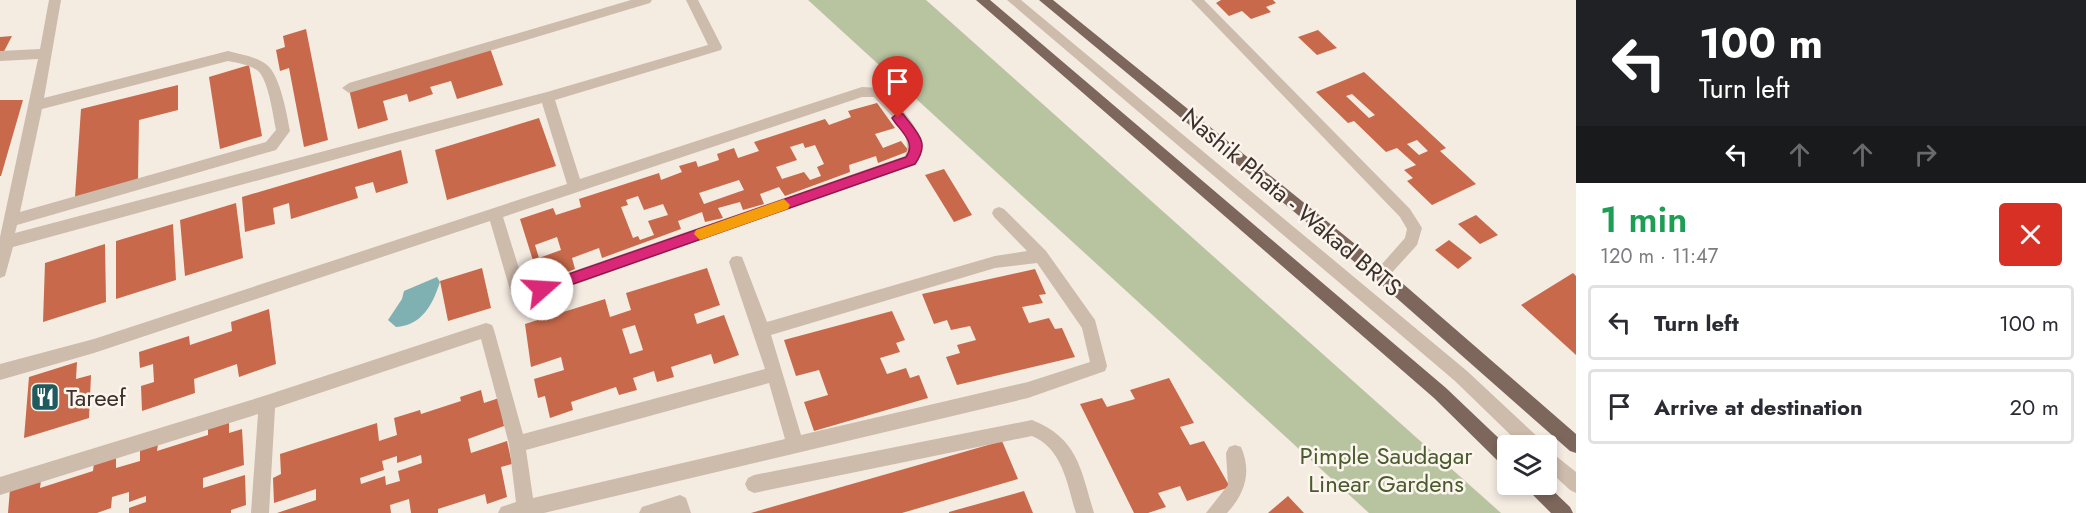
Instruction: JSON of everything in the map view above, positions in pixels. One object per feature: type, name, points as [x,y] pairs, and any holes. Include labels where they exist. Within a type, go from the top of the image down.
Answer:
[{"type":"main road","points":[[982,0],[1440,393],[1497,448]]},
{"type":"main road","points":[[1045,0],[1382,273],[1482,359],[1576,445]]},
{"type":"main road","points":[[1545,495],[1564,513]]},
{"type":"street","points":[[349,88],[646,0]]},
{"type":"street","points":[[7,242],[547,97],[717,46],[692,0]]},
{"type":"street","name":"Nashik Phata - Wakad BRTS","points":[[1013,0],[1461,376],[1523,435]]},
{"type":"street","points":[[1197,0],[1406,213],[1415,228],[1412,241],[1382,273]]},
{"type":"street","points":[[0,271],[11,221],[7,198],[36,105],[57,1]]},
{"type":"street","points":[[0,56],[45,54]]},
{"type":"street","points":[[11,221],[271,146],[282,132],[277,101],[265,70],[252,62],[228,56],[36,105]]},
{"type":"street","points":[[0,372],[105,342],[575,186],[862,92],[877,92],[916,141],[916,152],[910,160],[520,297],[495,213]]},
{"type":"street","points":[[547,97],[575,186]]},
{"type":"street","points":[[507,513],[1028,390],[1099,366],[1089,325],[1041,256],[999,213]]},
{"type":"street","points":[[762,331],[995,262],[1041,256]]},
{"type":"street","points":[[737,262],[762,331],[795,444]]},
{"type":"street","points":[[0,486],[267,403],[486,330],[517,444],[526,507]]},
{"type":"street","points":[[517,444],[774,374]]},
{"type":"street","points":[[260,513],[267,403]]},
{"type":"street","points":[[754,484],[1032,428],[1055,439],[1064,450],[1086,513]]},
{"type":"street","points":[[1215,513],[1235,492],[1239,482],[1235,453]]},
{"type":"street","points":[[1557,466],[1576,484]]},
{"type":"street","points":[[648,513],[680,504],[682,513]]},
{"type":"green space","name":"Pimple Saudagar Linear Gardens","points":[[808,0],[926,0],[1501,513],[1369,513]]},
{"type":"water","points":[[437,277],[440,282],[425,313],[413,322],[396,327],[388,320],[402,299],[404,291]]},
{"type":"building","points":[[1221,0],[1273,0],[1276,3],[1266,7],[1271,12],[1251,19],[1242,11],[1229,16],[1216,3]]},
{"type":"building","points":[[306,29],[328,140],[304,147],[289,68],[280,71],[276,50],[285,47],[283,36]]},
{"type":"building","points":[[1318,30],[1337,48],[1317,55],[1298,37]]},
{"type":"building","points":[[12,36],[0,59],[0,37]]},
{"type":"building","points":[[490,48],[503,85],[457,99],[451,81],[430,87],[433,94],[409,102],[407,94],[383,101],[388,120],[358,129],[349,89]]},
{"type":"building","points":[[249,65],[262,136],[220,149],[209,77]]},
{"type":"building","points":[[1364,72],[1446,148],[1440,151],[1476,184],[1432,205],[1407,181],[1413,178],[1404,170],[1416,165],[1397,148],[1386,152],[1354,121],[1348,123],[1316,92]],"holes":[[[1352,94],[1375,115],[1369,118],[1346,96]],[[1417,140],[1428,151],[1419,155],[1407,144]]]},
{"type":"building","points":[[178,85],[178,110],[139,120],[138,180],[75,197],[81,109]]},
{"type":"building","points":[[0,100],[23,100],[1,176],[0,176]]},
{"type":"building","points":[[877,103],[895,128],[875,134],[883,148],[901,141],[909,151],[878,163],[876,156],[849,165],[850,172],[785,196],[779,187],[760,194],[764,204],[743,210],[740,202],[718,208],[723,218],[705,222],[702,212],[678,221],[681,229],[602,258],[599,248],[572,258],[575,269],[540,283],[520,219],[553,208],[556,215],[581,207],[579,199],[659,173],[661,180],[682,172],[679,166],[696,161],[698,167],[719,160],[717,154],[734,148],[738,158],[759,151],[754,142],[825,119],[829,125],[851,117],[848,111]],"holes":[[[803,143],[805,148],[815,145],[824,164],[817,167],[821,176],[810,180],[804,172],[782,179],[776,167],[797,160],[790,147]],[[739,180],[744,190],[704,204],[699,193]],[[638,196],[644,210],[663,204],[668,215],[648,221],[654,235],[640,240],[638,236],[633,238],[621,207],[628,205],[626,200]],[[557,237],[561,250],[539,258],[535,245]]]},
{"type":"building","points":[[539,118],[556,166],[447,200],[435,150]]},
{"type":"building","points":[[401,150],[408,183],[376,193],[373,182],[355,187],[358,198],[291,219],[289,203],[273,208],[275,224],[245,232],[242,197]]},
{"type":"building","points":[[944,169],[972,215],[954,222],[925,175]]},
{"type":"building","points":[[236,203],[243,258],[185,276],[180,220]]},
{"type":"building","points":[[1476,215],[1498,235],[1480,244],[1458,224]]},
{"type":"building","points":[[173,224],[176,280],[116,299],[116,241]]},
{"type":"building","points":[[1449,240],[1472,258],[1458,269],[1435,250]]},
{"type":"building","points":[[105,244],[106,302],[43,322],[45,263]]},
{"type":"building","points":[[482,268],[491,308],[448,321],[440,281]]},
{"type":"building","points":[[707,268],[720,305],[694,314],[697,324],[724,315],[739,355],[714,364],[711,354],[671,367],[674,377],[657,382],[654,371],[633,378],[637,390],[619,395],[616,387],[571,402],[573,410],[550,418],[545,396],[538,398],[534,379],[564,370],[561,357],[531,367],[525,324],[605,299],[610,317],[631,310],[626,293]],"holes":[[[635,325],[643,350],[630,354],[622,329]]]},
{"type":"building","points":[[1035,269],[1046,294],[1039,295],[1043,303],[1022,307],[1029,323],[1049,318],[1055,329],[1062,328],[1075,357],[957,385],[946,357],[960,353],[957,345],[976,340],[970,326],[951,330],[947,320],[934,324],[922,294]]},
{"type":"building","points":[[1573,273],[1576,276],[1576,355],[1521,305]]},
{"type":"building","points":[[269,309],[276,364],[239,377],[237,364],[194,379],[195,393],[142,411],[141,386],[154,382],[153,364],[140,368],[139,352],[189,336],[190,345],[232,331],[231,322]]},
{"type":"building","points":[[892,311],[905,340],[896,343],[900,352],[880,358],[887,374],[906,368],[910,378],[919,375],[928,398],[814,431],[804,402],[828,395],[819,370],[796,376],[784,340]]},
{"type":"building","points":[[77,362],[76,379],[91,375],[89,418],[24,438],[29,377]]},
{"type":"building","points":[[1169,378],[1194,423],[1180,427],[1190,445],[1204,441],[1230,487],[1187,501],[1180,486],[1158,493],[1166,507],[1148,513],[1134,513],[1080,404],[1102,398],[1107,407],[1135,399],[1130,390]]},
{"type":"building","points":[[481,390],[484,403],[499,398],[504,426],[468,439],[471,453],[507,441],[512,464],[501,467],[507,497],[487,504],[485,494],[438,509],[438,513],[411,513],[409,499],[390,505],[391,513],[277,513],[316,500],[316,489],[274,503],[273,478],[281,474],[280,454],[377,423],[379,441],[397,435],[394,418],[420,410],[421,414],[461,401],[460,397]],"holes":[[[421,455],[422,463],[398,471],[400,481],[386,485],[385,476],[361,484],[360,478],[384,470],[382,461],[397,456],[397,463]]]},
{"type":"building","points":[[229,422],[229,433],[242,429],[244,465],[203,478],[203,488],[245,475],[246,505],[231,510],[231,513],[129,513],[129,508],[146,502],[146,496],[129,502],[129,492],[112,497],[111,508],[97,513],[8,513],[10,489],[41,480],[40,488],[93,471],[94,463],[116,456],[116,468],[140,461],[140,450],[158,444],[157,451],[208,435],[208,428]]},
{"type":"building","points":[[1002,441],[1018,479],[902,513],[751,513]]},
{"type":"building","points":[[1024,491],[1033,513],[949,513],[949,512]]},
{"type":"building","points":[[1288,496],[1304,513],[1268,513]]},
{"type":"slow traffic","points":[[700,234],[784,205]]},
{"type":"place","name":"Tareef","points":[[45,397]]},
{"type":"route","points":[[542,289],[910,160],[916,152],[916,141],[898,118]]}]
